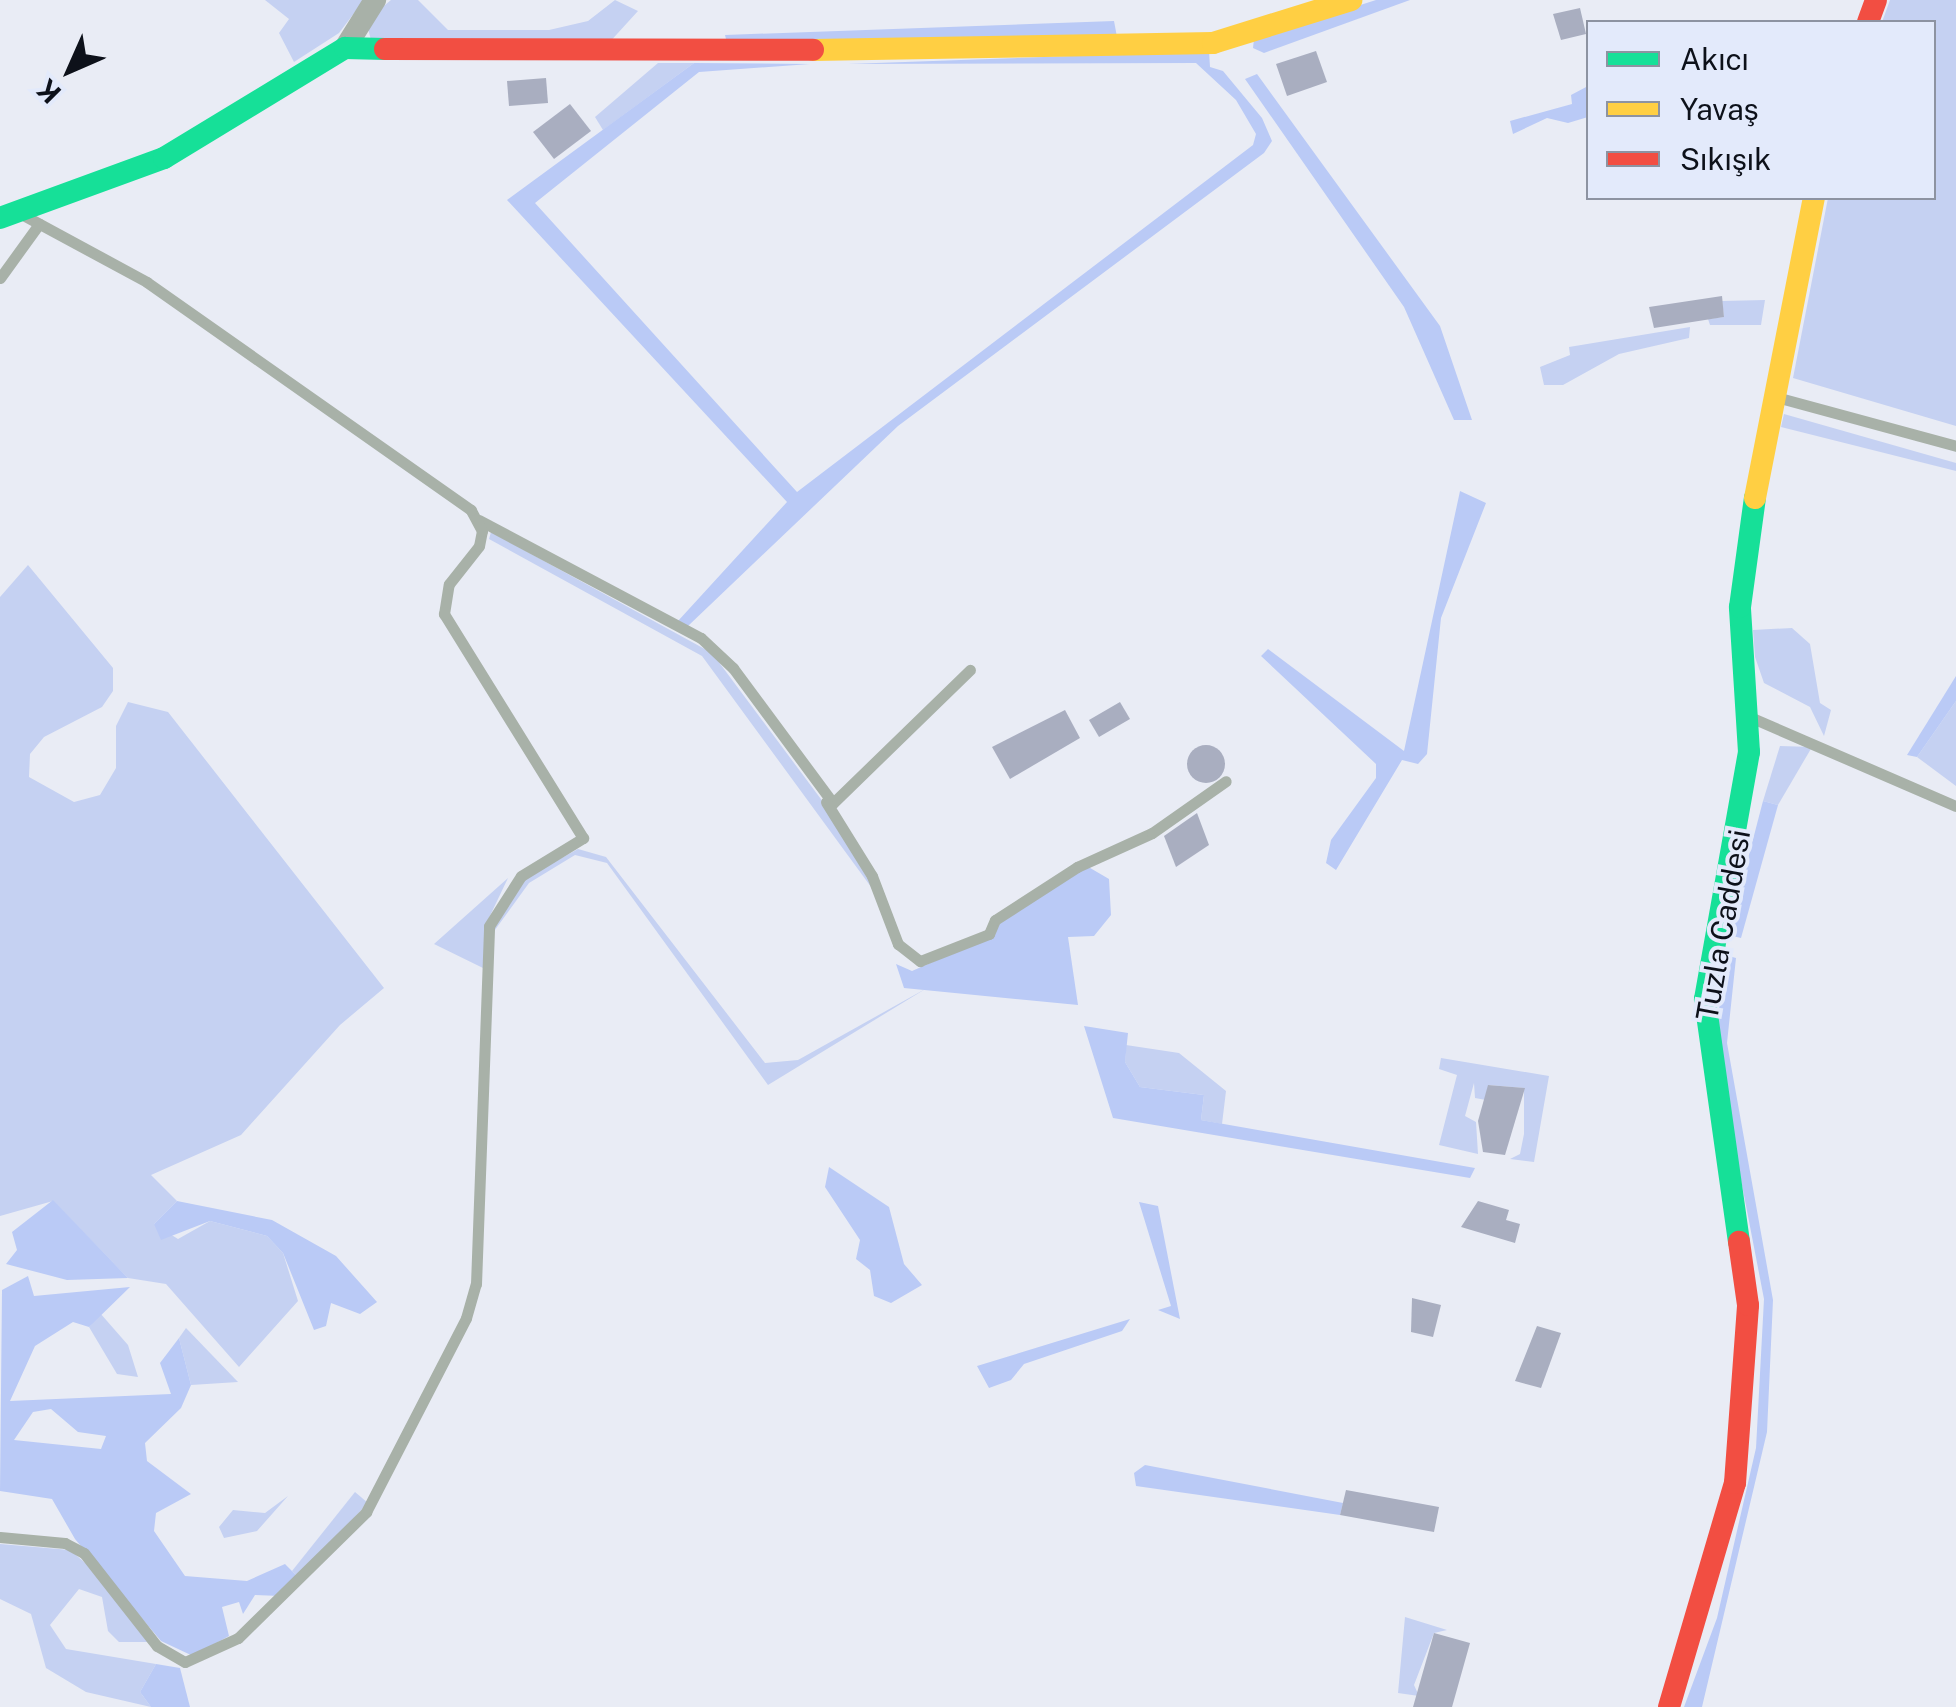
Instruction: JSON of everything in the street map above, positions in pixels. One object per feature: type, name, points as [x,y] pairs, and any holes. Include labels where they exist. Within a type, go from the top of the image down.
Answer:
[{"type":"main road","points":[[21,219],[164,158],[225,114],[344,48],[633,53],[1213,43],[1350,0]]},
{"type":"main road","name":"Tuzla Caddesi","points":[[1669,1707],[1707,1598],[1737,1454],[1748,1305],[1704,1028],[1745,795],[1750,717],[1741,578],[1772,396],[1814,200]]},
{"type":"street","points":[[344,48],[356,19],[375,0]]},
{"type":"lane","points":[[0,278],[21,219],[147,282],[479,520],[701,638],[733,668],[823,798],[872,876],[898,944],[920,962],[989,934],[995,920],[1061,878],[1152,834],[1226,780]]},
{"type":"lane","points":[[1772,396],[1956,446]]},
{"type":"lane","points":[[0,1537],[74,1548],[102,1570],[168,1655],[186,1662],[214,1654],[283,1598],[366,1512],[466,1318],[476,1284],[488,926],[521,876],[583,838],[444,614],[450,584],[478,546],[479,520]]},
{"type":"lane","points":[[823,798],[844,800],[970,670]]},
{"type":"lane","points":[[1750,717],[1956,806]]},
{"type":"shaded area","points":[[265,0],[364,0],[339,33],[294,62],[279,33],[289,19]]},
{"type":"shaded area","points":[[391,0],[418,0],[448,30],[549,30],[588,21],[615,0],[638,11],[607,45],[371,40],[366,21]]},
{"type":"shaded area","points":[[1376,0],[1410,0],[1264,53],[1253,48],[1254,39]]},
{"type":"shaded area","points":[[1890,0],[1956,0],[1956,426],[1793,378],[1828,200],[1936,200],[1936,20],[1883,20]]},
{"type":"shaded area","points":[[1114,21],[1117,37],[727,43],[725,35]]},
{"type":"shaded area","points":[[1209,51],[1210,67],[1223,71],[1262,118],[1272,141],[1264,153],[898,426],[688,626],[678,621],[787,502],[507,200],[694,63],[810,64],[699,72],[535,203],[797,492],[1253,145],[1256,134],[1236,100],[1196,63],[848,64]]},
{"type":"shaded area","points":[[658,63],[694,63],[603,130],[595,117]]},
{"type":"shaded area","points":[[1257,74],[1440,326],[1472,420],[1454,420],[1404,307],[1245,79]]},
{"type":"shaded area","points":[[1586,87],[1586,118],[1568,123],[1547,118],[1513,134],[1510,121],[1572,104],[1571,95]]},
{"type":"shaded area","points":[[1765,300],[1761,325],[1710,325],[1708,319],[1724,317],[1722,301]]},
{"type":"shaded area","points":[[1690,327],[1689,338],[1619,354],[1563,385],[1544,385],[1540,367],[1570,355],[1569,347]]},
{"type":"shaded area","points":[[1784,414],[1956,463],[1956,471],[1781,427]]},
{"type":"shaded area","points":[[1460,491],[1486,503],[1441,618],[1427,754],[1418,764],[1402,760],[1336,870],[1326,863],[1331,840],[1376,778],[1376,764],[1261,656],[1268,649],[1404,751]]},
{"type":"shaded area","points":[[491,532],[712,653],[844,830],[874,891],[702,656],[489,539]]},
{"type":"shaded area","points":[[28,565],[113,668],[113,691],[102,707],[44,737],[30,754],[29,777],[74,802],[100,795],[116,768],[116,726],[128,702],[168,712],[384,988],[340,1025],[241,1135],[151,1175],[177,1201],[154,1224],[178,1239],[210,1221],[267,1236],[283,1253],[298,1301],[239,1367],[166,1284],[128,1278],[53,1201],[0,1216],[0,597]]},
{"type":"shaded area","points":[[1792,628],[1810,644],[1820,703],[1831,710],[1824,736],[1810,707],[1764,683],[1755,657],[1753,630]]},
{"type":"shaded area","points":[[1956,676],[1956,701],[1917,757],[1907,755]]},
{"type":"shaded area","points":[[1956,701],[1956,786],[1917,757]]},
{"type":"shaded area","points":[[1780,746],[1812,747],[1778,805],[1763,801]]},
{"type":"shaded area","points":[[1763,801],[1778,805],[1741,938],[1728,935]]},
{"type":"shaded area","points":[[578,849],[606,857],[765,1063],[798,1060],[927,988],[768,1085],[607,863],[575,855],[529,883],[492,934],[503,904],[527,877]]},
{"type":"shaded area","points":[[1085,865],[1109,879],[1111,915],[1094,936],[1068,937],[1078,1005],[904,988],[896,964],[912,971],[995,935],[997,923]]},
{"type":"shaded area","points":[[508,878],[487,922],[483,968],[434,944]]},
{"type":"shaded area","points":[[1725,955],[1736,958],[1727,1043],[1773,1300],[1767,1432],[1702,1707],[1684,1707],[1717,1618],[1756,1448],[1764,1299],[1715,1045]]},
{"type":"shaded area","points":[[1084,1026],[1128,1033],[1125,1062],[1140,1087],[1204,1095],[1201,1120],[1475,1168],[1470,1178],[1113,1118]]},
{"type":"shaded area","points":[[1126,1045],[1179,1053],[1226,1091],[1222,1124],[1201,1120],[1204,1095],[1140,1087],[1125,1062]]},
{"type":"shaded area","points":[[1441,1058],[1549,1076],[1534,1162],[1510,1159],[1520,1154],[1524,1134],[1524,1088],[1489,1085],[1486,1100],[1475,1098],[1474,1083],[1465,1116],[1476,1122],[1478,1154],[1439,1145],[1457,1075],[1439,1069]]},
{"type":"shaded area","points":[[829,1167],[889,1207],[904,1264],[922,1285],[891,1303],[874,1296],[870,1270],[856,1259],[860,1240],[825,1187]]},
{"type":"shaded area","points":[[53,1200],[128,1278],[67,1280],[6,1264],[17,1250],[12,1232]]},
{"type":"shaded area","points":[[177,1201],[272,1220],[336,1256],[377,1302],[360,1314],[331,1303],[326,1326],[314,1330],[283,1253],[267,1236],[210,1221],[161,1240],[154,1224]]},
{"type":"shaded area","points":[[1139,1202],[1158,1206],[1180,1319],[1158,1310],[1171,1306]]},
{"type":"shaded area","points":[[28,1276],[34,1296],[130,1287],[89,1327],[73,1322],[35,1346],[10,1401],[171,1394],[160,1363],[179,1338],[191,1385],[181,1408],[145,1443],[147,1461],[191,1494],[156,1513],[154,1531],[185,1576],[247,1581],[285,1564],[298,1577],[280,1596],[255,1595],[243,1614],[239,1602],[222,1607],[229,1636],[193,1656],[161,1641],[75,1539],[52,1499],[0,1491],[2,1290]],"holes":[[[51,1409],[78,1432],[106,1436],[101,1449],[14,1440],[33,1412]]]},
{"type":"shaded area","points":[[100,1313],[128,1345],[138,1377],[117,1374],[89,1327]]},
{"type":"shaded area","points":[[1130,1319],[1122,1331],[1024,1364],[1011,1380],[989,1388],[977,1366]]},
{"type":"shaded area","points":[[186,1328],[238,1382],[191,1385],[179,1338]]},
{"type":"shaded area","points":[[1145,1465],[1343,1503],[1340,1515],[1136,1486],[1134,1473]]},
{"type":"shaded area","points":[[355,1492],[368,1503],[298,1577],[292,1571]]},
{"type":"shaded area","points":[[288,1496],[257,1531],[224,1538],[219,1527],[233,1510],[265,1513]]},
{"type":"shaded area","points":[[0,1544],[70,1550],[96,1572],[149,1642],[119,1642],[108,1631],[102,1597],[79,1589],[50,1625],[66,1649],[156,1664],[140,1692],[151,1707],[86,1692],[46,1668],[31,1614],[0,1599]]},
{"type":"shaded area","points":[[1405,1617],[1447,1630],[1434,1633],[1414,1685],[1419,1696],[1398,1693]]},
{"type":"shaded area","points":[[156,1664],[180,1668],[190,1707],[151,1707],[140,1692]]},
{"type":"building","points":[[1580,8],[1586,34],[1561,40],[1553,14]]},
{"type":"building","points":[[1316,51],[1327,82],[1287,96],[1276,64]]},
{"type":"building","points":[[546,78],[548,103],[509,106],[507,81]]},
{"type":"building","points":[[570,104],[591,131],[554,159],[533,132]]},
{"type":"building","points":[[1722,296],[1724,317],[1654,328],[1649,307]]},
{"type":"building","points":[[1120,702],[1130,719],[1099,737],[1089,720]]},
{"type":"building","points":[[1065,710],[1080,738],[1010,779],[992,747]]},
{"type":"building","points":[[1206,745],[1219,751],[1225,764],[1219,777],[1206,783],[1193,777],[1187,764],[1193,751]]},
{"type":"building","points":[[1197,813],[1209,845],[1176,867],[1164,836]]},
{"type":"building","points":[[1488,1085],[1525,1088],[1505,1155],[1483,1152],[1478,1121]]},
{"type":"building","points":[[1478,1201],[1509,1210],[1506,1220],[1520,1224],[1515,1243],[1461,1227]]},
{"type":"building","points":[[1412,1298],[1441,1305],[1433,1337],[1411,1332]]},
{"type":"building","points":[[1537,1326],[1561,1333],[1541,1388],[1515,1381]]},
{"type":"building","points":[[1346,1490],[1439,1507],[1434,1532],[1340,1515]]},
{"type":"building","points":[[1434,1633],[1470,1643],[1452,1707],[1413,1707]]},
{"type":"traffic: fast","points":[[0,218],[164,158],[345,48],[385,49]]},
{"type":"traffic: fast","points":[[1739,1242],[1705,999],[1749,752],[1740,607],[1755,498]]},
{"type":"traffic: slow","points":[[813,50],[1213,43],[1351,0]]},
{"type":"traffic: slow","points":[[1755,498],[1814,200]]},
{"type":"traffic: jam","points":[[1869,20],[1876,0]]},
{"type":"traffic: jam","points":[[385,49],[813,50]]},
{"type":"traffic: jam","points":[[1669,1707],[1735,1483],[1748,1305],[1739,1242]]}]
